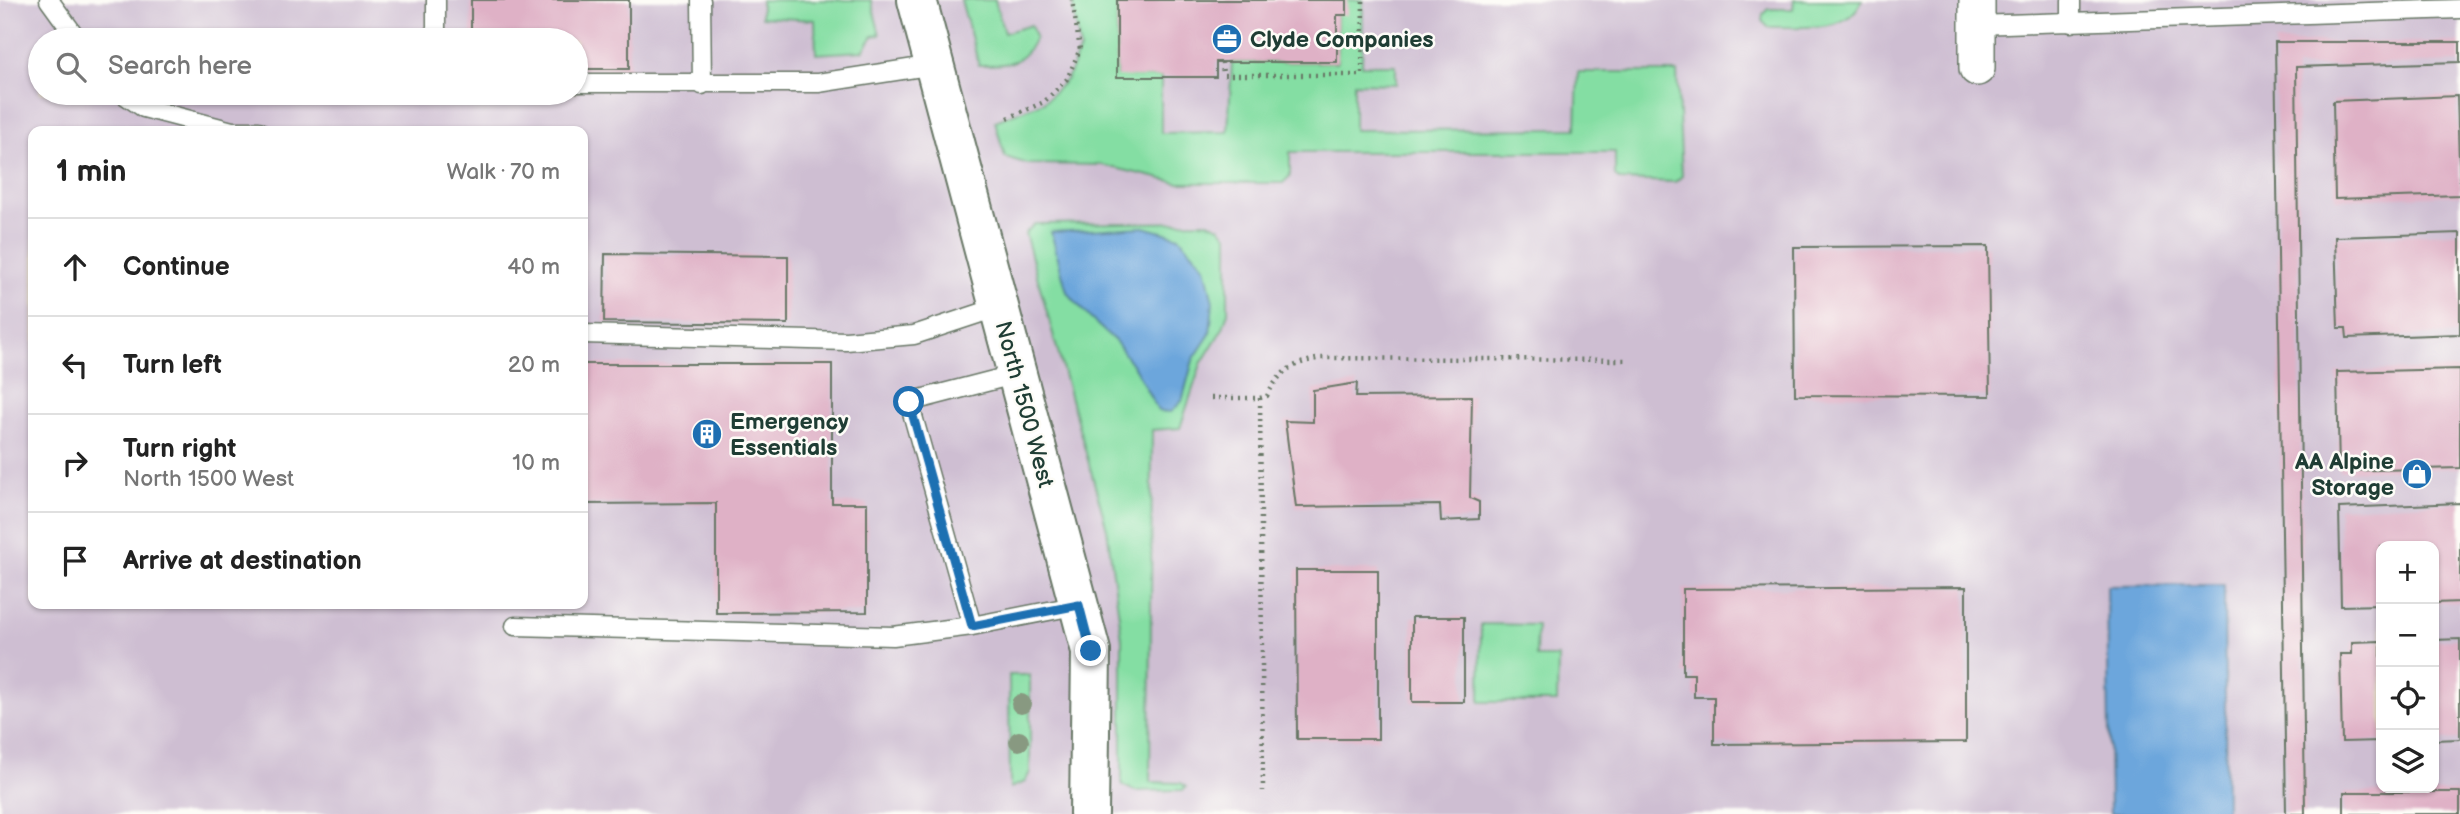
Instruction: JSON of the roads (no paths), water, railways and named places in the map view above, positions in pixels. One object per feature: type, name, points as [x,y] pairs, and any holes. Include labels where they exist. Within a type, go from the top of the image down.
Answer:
[{"type":"street","name":"North 1500 West","points":[[917,0],[1091,651],[1089,814]]},
{"type":"street","points":[[1977,13],[1977,68]]},
{"type":"lane","points":[[49,0],[69,28]]},
{"type":"lane","points":[[436,0],[436,28]]},
{"type":"lane","points":[[701,0],[702,85]]},
{"type":"lane","points":[[2071,0],[2071,23]]},
{"type":"lane","points":[[1977,13],[2071,23],[2275,8],[2460,9]]},
{"type":"lane","points":[[588,83],[818,83],[934,65]]},
{"type":"lane","points":[[140,105],[213,126]]},
{"type":"lane","points":[[588,334],[846,341],[914,335],[999,307]]},
{"type":"lane","points":[[972,626],[909,402],[1017,374]]},
{"type":"lane","points":[[515,626],[893,636],[972,626],[1079,605]]},
{"type":"water","points":[[1144,227],[1179,237],[1205,267],[1213,302],[1210,334],[1193,360],[1182,401],[1171,412],[1158,411],[1136,370],[1116,342],[1067,292],[1051,232]]},
{"type":"water","points":[[2224,585],[2226,814],[2110,814],[2107,586]]},
{"type":"place","name":"Clyde Companies","points":[[1227,39]]},
{"type":"place","name":"Emergency Essentials","points":[[707,434]]},
{"type":"place","name":"AA Alpine Storage","points":[[2417,474]]}]
